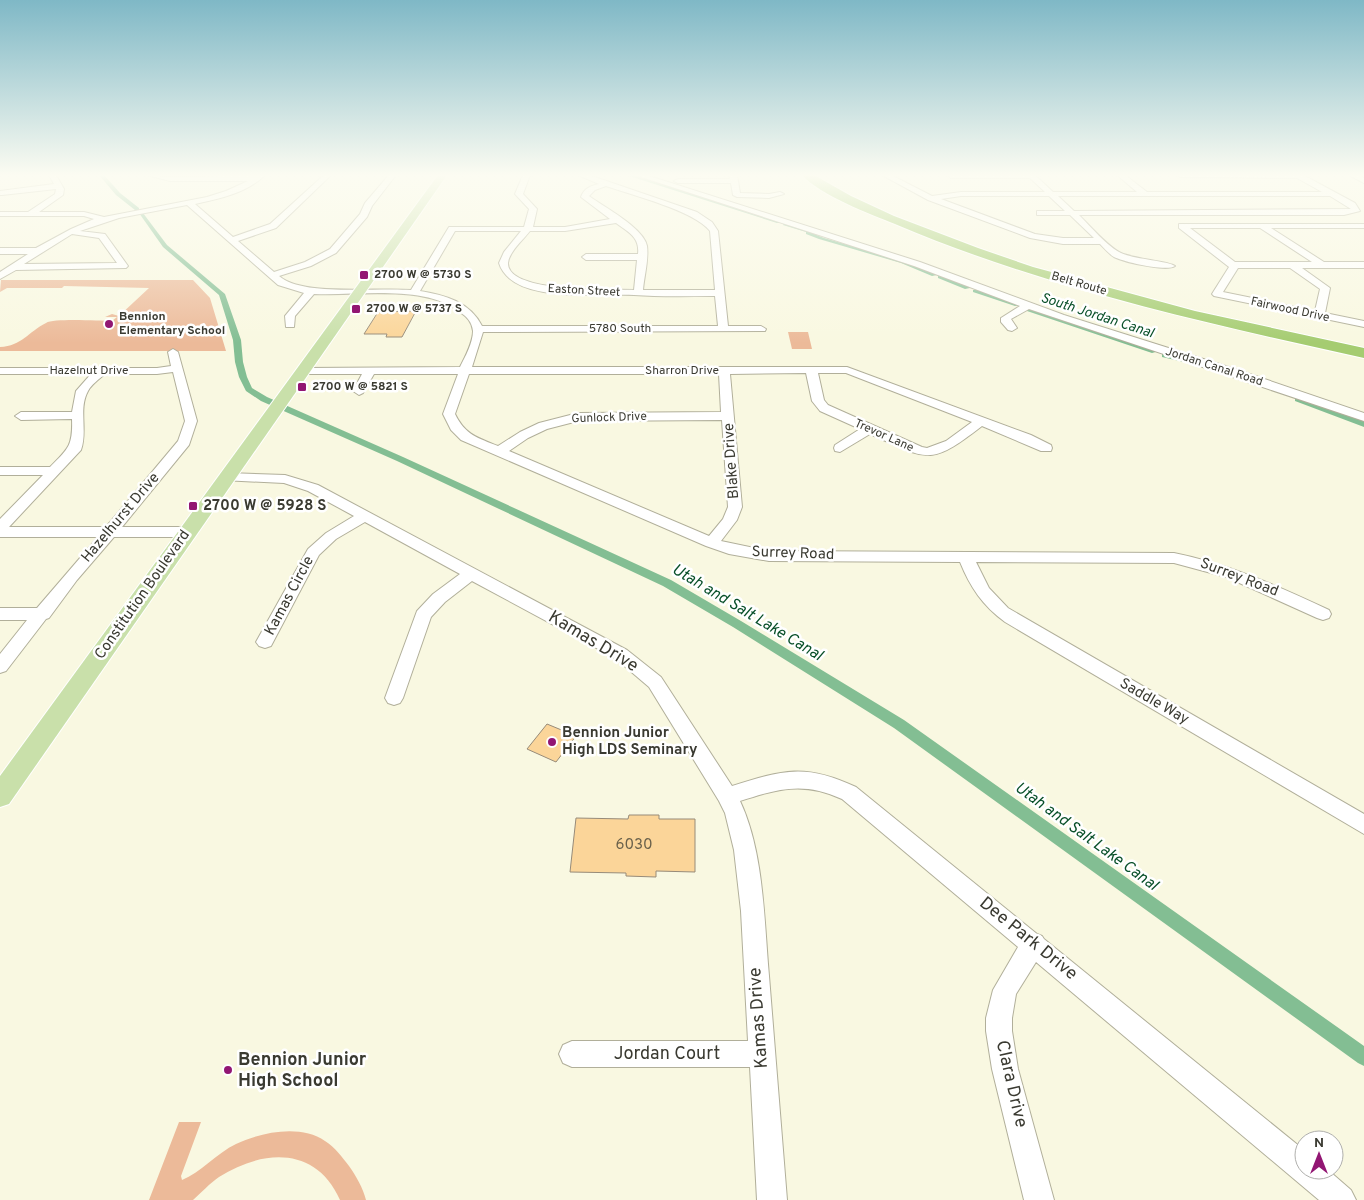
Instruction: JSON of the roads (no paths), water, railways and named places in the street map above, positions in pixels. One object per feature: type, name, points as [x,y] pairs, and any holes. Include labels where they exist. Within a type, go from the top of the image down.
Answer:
[{"type":"highway","name":"Belt Route","points":[[923,231],[956,245],[1026,269],[1134,300],[1364,353]]},
{"type":"highway","name":"Belt Route","points":[[944,231],[1024,259],[1127,288],[1243,316],[1364,341]]},
{"type":"main road","name":"Constitution Boulevard","points":[[0,796],[403,231]]},
{"type":"street","points":[[222,231],[285,285],[310,292],[414,293],[437,297],[454,304],[468,313],[479,329]]},
{"type":"street","points":[[232,240],[262,231]]},
{"type":"street","points":[[273,275],[308,264],[333,251],[350,231]]},
{"type":"street","points":[[414,293],[451,231]]},
{"type":"street","name":"Easton Street","points":[[525,231],[521,239],[507,253],[504,260],[506,270],[517,280],[533,286],[566,292],[719,293]]},
{"type":"street","points":[[633,231],[639,236],[642,242],[638,293]]},
{"type":"street","points":[[714,231],[723,329]]},
{"type":"street","name":"Jordan Canal Road","points":[[812,231],[912,263],[1028,305],[1364,417]]},
{"type":"street","points":[[1023,231],[1043,238],[1063,241],[1101,241]]},
{"type":"street","points":[[1090,231],[1124,258],[1155,265],[1170,266]]},
{"type":"street","points":[[1189,231],[1233,265],[1364,265]]},
{"type":"street","points":[[1270,231],[1322,265]]},
{"type":"street","points":[[0,276],[14,267],[70,232],[92,233],[102,236],[123,266],[14,267]]},
{"type":"street","points":[[0,252],[38,252]]},
{"type":"street","points":[[586,257],[642,257]]},
{"type":"street","name":"Fairwood Drive","points":[[1233,265],[1234,267],[1217,294],[1364,324]]},
{"type":"street","points":[[1292,265],[1324,288],[1319,316]]},
{"type":"street","points":[[290,325],[290,316],[310,292]]},
{"type":"street","points":[[1012,328],[1006,322],[1006,318],[1028,305]]},
{"type":"street","name":"5780 South","points":[[479,329],[761,329]]},
{"type":"street","name":"Surrey Road","points":[[479,329],[477,339],[451,402],[449,414],[454,427],[466,437],[498,452],[711,543],[729,549],[769,556],[1174,558],[1232,572],[1324,614]]},
{"type":"street","name":"Hazelhurst Drive","points":[[0,666],[43,614],[71,576],[178,450],[188,434],[191,421],[173,352]]},
{"type":"street","name":"Hazelnut Drive","points":[[0,371],[157,371],[177,368]]},
{"type":"street","name":"Sharron Drive","points":[[304,371],[724,371],[843,369],[856,372],[1046,448]]},
{"type":"street","name":"Trevor Lane","points":[[810,370],[818,401],[822,406],[868,430],[919,451],[930,453],[940,451],[979,422]]},
{"type":"street","points":[[0,528],[69,457],[77,444],[78,402],[82,392],[102,371]]},
{"type":"street","points":[[358,391],[370,371]]},
{"type":"street","name":"Blake Drive","points":[[711,543],[730,520],[735,507],[724,371]]},
{"type":"street","points":[[21,416],[62,417],[78,415]]},
{"type":"street","name":"Gunlock Drive","points":[[498,452],[538,428],[578,417],[728,416]]},
{"type":"street","points":[[840,448],[868,430]]},
{"type":"street","points":[[0,471],[55,471]]},
{"type":"street","name":"Kamas Drive","points":[[227,477],[267,477],[294,480],[313,488],[621,654],[641,668],[655,682],[727,796],[741,831],[748,871],[772,1200]]},
{"type":"street","name":"Kamas Circle","points":[[265,642],[313,552],[331,536],[365,516]]},
{"type":"street","points":[[0,532],[188,532]]},
{"type":"street","name":"Saddle Way","points":[[966,557],[984,595],[999,610],[1364,825]]},
{"type":"street","points":[[394,698],[423,615],[439,598],[471,574]]},
{"type":"street","points":[[0,614],[43,614]]},
{"type":"street","name":"Dee Park Drive","points":[[727,796],[782,780],[796,778],[810,778],[834,785],[849,793],[1294,1160]]},
{"type":"street","name":"Clara Drive","points":[[1034,944],[1005,990],[1000,1010],[999,1031],[1005,1069],[1040,1200]]},
{"type":"street","name":"Jordan Court","points":[[572,1054],[762,1054]]},
{"type":"street","name":"Dee Park Drive","points":[[1318,1180],[1341,1200]]},
{"type":"waterway","name":"Utah and Salt Lake Canal","points":[[154,231],[165,246],[222,294],[237,340],[239,362],[243,377],[249,389],[264,399],[400,459],[667,583],[737,624],[899,724],[1364,1057]]},
{"type":"waterway","name":"South Jordan Canal","points":[[808,233],[821,238]]},
{"type":"waterway","name":"South Jordan Canal","points":[[825,239],[845,246]]},
{"type":"waterway","name":"South Jordan Canal","points":[[848,246],[903,262],[934,275]]},
{"type":"waterway","name":"South Jordan Canal","points":[[940,277],[967,288]]},
{"type":"waterway","name":"South Jordan Canal","points":[[975,291],[1017,305]]},
{"type":"waterway","name":"South Jordan Canal","points":[[1029,310],[1155,351]]},
{"type":"waterway","name":"South Jordan Canal","points":[[1165,355],[1184,360]]},
{"type":"waterway","name":"South Jordan Canal","points":[[1298,399],[1364,424]]},
{"type":"place","name":"2700 W @ 5730 S","points":[[364,275]]},
{"type":"place","name":"2700 W @ 5737 S","points":[[356,309]]},
{"type":"place","name":"Bennion Elementary School","points":[[109,324]]},
{"type":"place","name":"2700 W @ 5821 S","points":[[302,387]]},
{"type":"place","name":"2700 W @ 5928 S","points":[[193,506]]},
{"type":"place","name":"Bennion Junior High LDS Seminary","points":[[552,742]]},
{"type":"place","name":"Bennion Junior High School","points":[[228,1070]]}]
